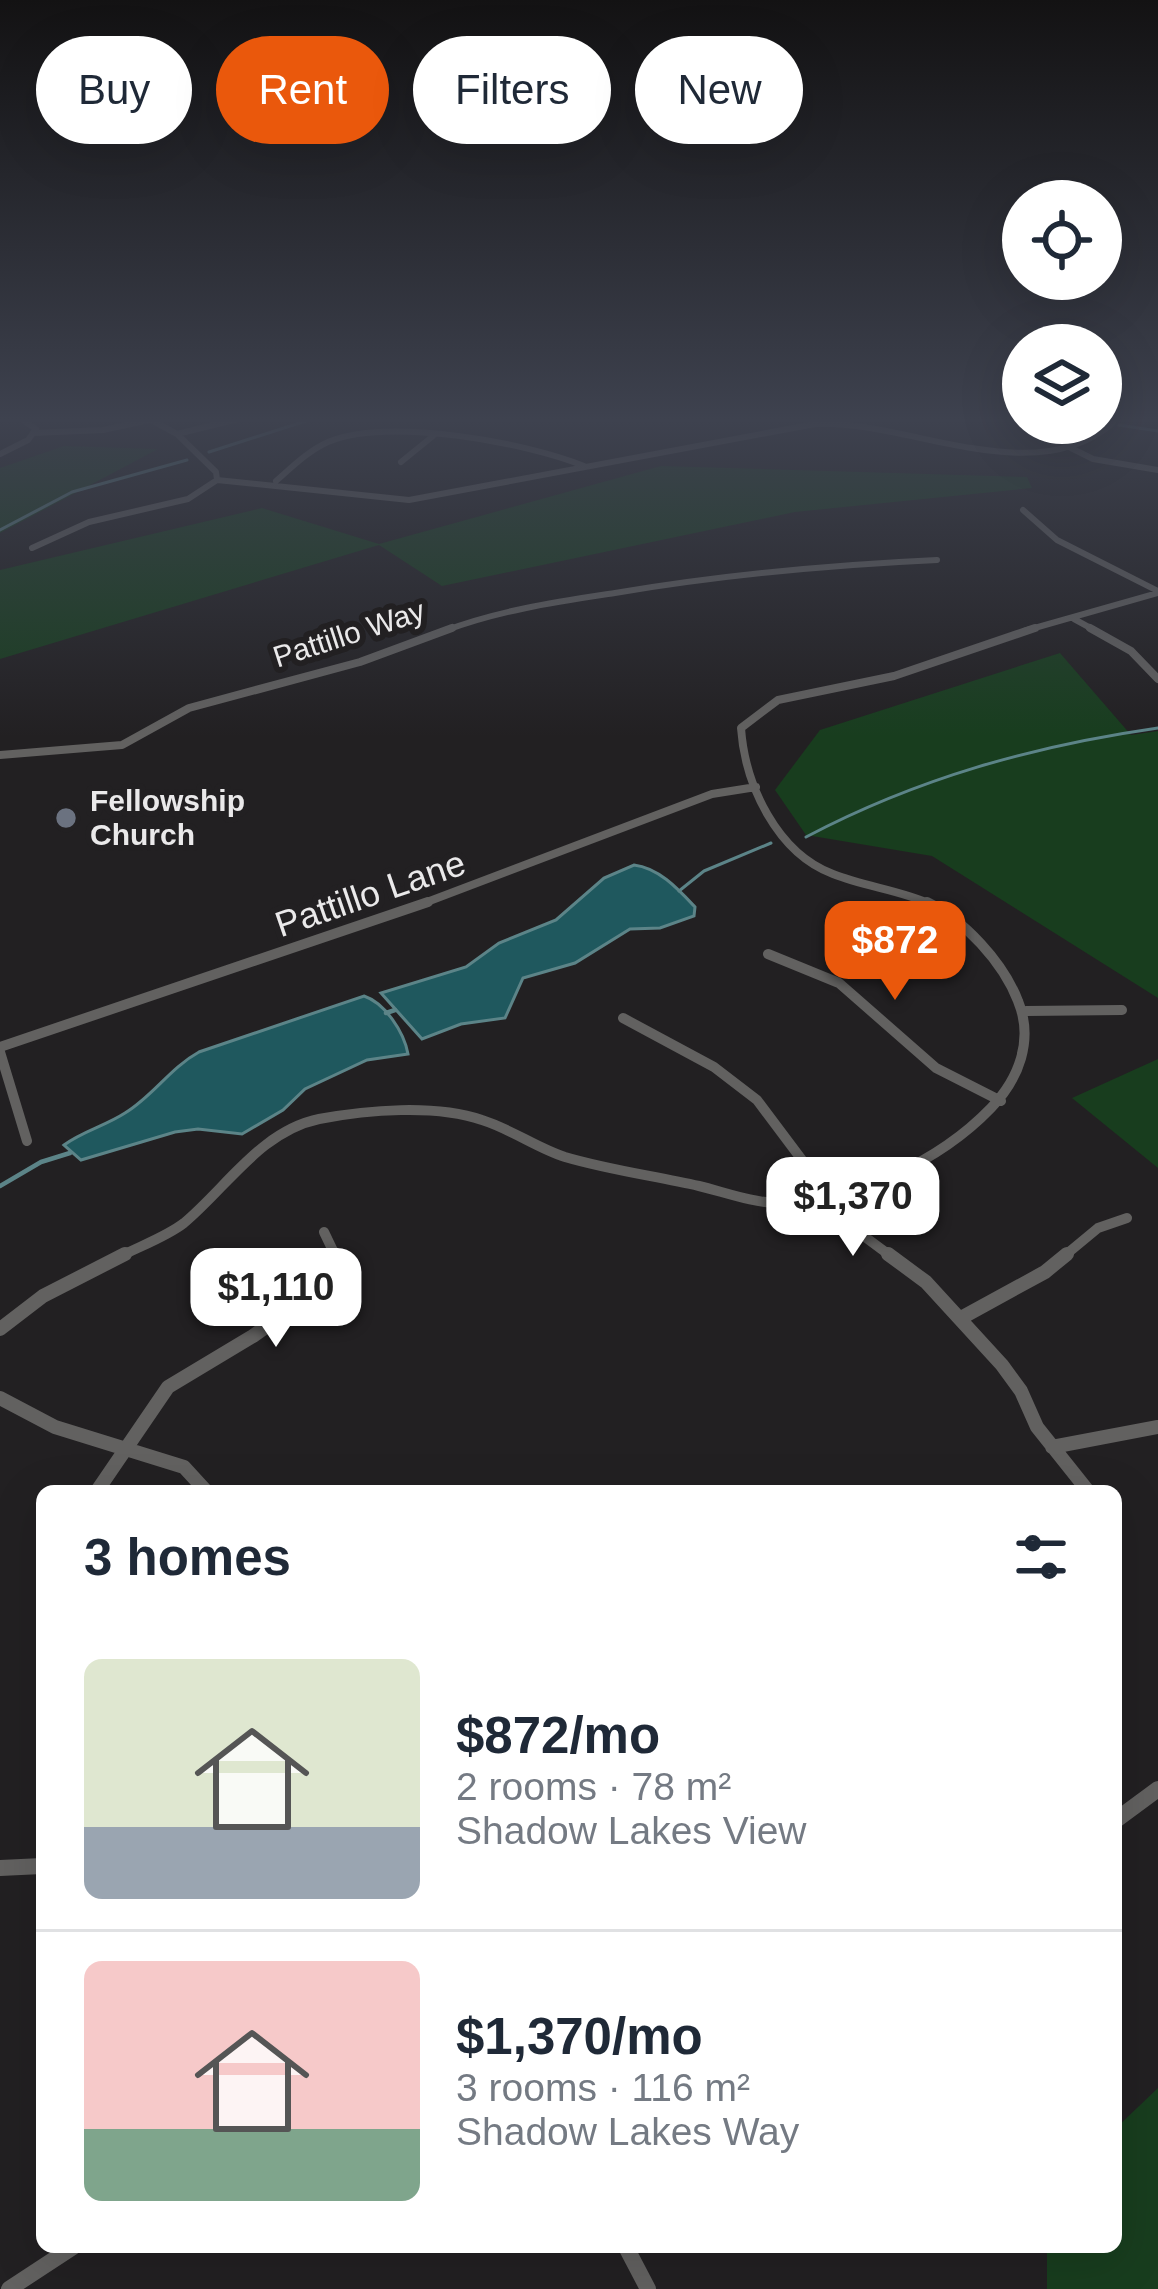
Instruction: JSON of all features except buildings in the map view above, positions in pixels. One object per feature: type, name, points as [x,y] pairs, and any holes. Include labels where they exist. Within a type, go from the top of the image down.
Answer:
[{"type":"street","points":[[32,548],[87,524]]},
{"type":"street","points":[[1039,524],[1057,539],[1158,592]]},
{"type":"street","name":"Pattillo Way","points":[[0,755],[122,745],[189,708],[360,662],[496,612],[698,579],[937,560]]},
{"type":"street","points":[[0,1329],[78,1276],[181,1225],[259,1150],[296,1126],[350,1114],[452,1114],[481,1119],[537,1146],[586,1161],[645,1170],[774,1202],[830,1197],[865,1186],[963,1134],[1000,1101],[1020,1071],[1028,1034],[1027,1010],[1007,975],[939,908],[815,865],[796,852],[742,762],[741,728],[763,706],[894,676],[975,645],[1158,592]]},
{"type":"street","points":[[1073,619],[1131,651],[1158,679]]},
{"type":"street","name":"Pattillo Lane","points":[[0,1050],[448,896],[712,794],[756,787]]},
{"type":"street","points":[[768,954],[839,983],[936,1069],[1000,1101]]},
{"type":"street","points":[[1027,1010],[1122,1010]]},
{"type":"street","points":[[623,1018],[740,1084],[853,1228],[926,1282],[961,1318],[1021,1391],[1037,1427],[1083,1485]]},
{"type":"street","points":[[0,1050],[27,1141]]},
{"type":"street","points":[[961,1318],[1045,1272],[1098,1228],[1127,1218]]},
{"type":"street","points":[[102,1485],[168,1387],[267,1327],[343,1272],[324,1232]]},
{"type":"street","points":[[0,1398],[40,1421],[184,1467],[200,1485]]},
{"type":"street","points":[[1052,1447],[1158,1427]]},
{"type":"street","points":[[1122,1816],[1158,1789]]},
{"type":"street","points":[[0,1868],[36,1866]]},
{"type":"street","points":[[9,2289],[64,2253]]},
{"type":"street","points":[[629,2253],[648,2289]]},
{"type":"green space","points":[[195,524],[313,524],[379,544],[452,524],[739,524],[442,586],[379,545],[0,659],[0,570]]},
{"type":"green space","points":[[1060,653],[1131,735],[1158,731],[1158,998],[932,856],[806,835],[775,790],[820,730]]},
{"type":"green space","points":[[1158,1059],[1158,1168],[1072,1098]]},
{"type":"green space","points":[[1158,2088],[1158,2289],[1047,2289],[1047,2253],[1122,2253],[1122,2122]]},
{"type":"water","points":[[634,865],[652,870],[675,887],[695,907],[694,916],[660,928],[630,929],[575,963],[523,978],[505,1018],[461,1024],[422,1039],[381,993],[466,967],[499,943],[556,920],[604,878]]},
{"type":"water","points":[[364,996],[392,1019],[408,1054],[367,1060],[305,1089],[283,1110],[242,1134],[198,1129],[175,1132],[81,1160],[64,1145],[135,1106],[199,1052]]},
{"type":"waterway","points":[[0,530],[12,524]]},
{"type":"waterway","points":[[806,837],[891,798],[977,767],[1066,744],[1158,728]]},
{"type":"waterway","points":[[679,891],[704,871],[771,843]]},
{"type":"waterway","points":[[386,1013],[395,1010]]},
{"type":"waterway","points":[[0,1186],[41,1162],[70,1153]]},
{"type":"place","name":"Fellowship Church","points":[[66,818]]}]
